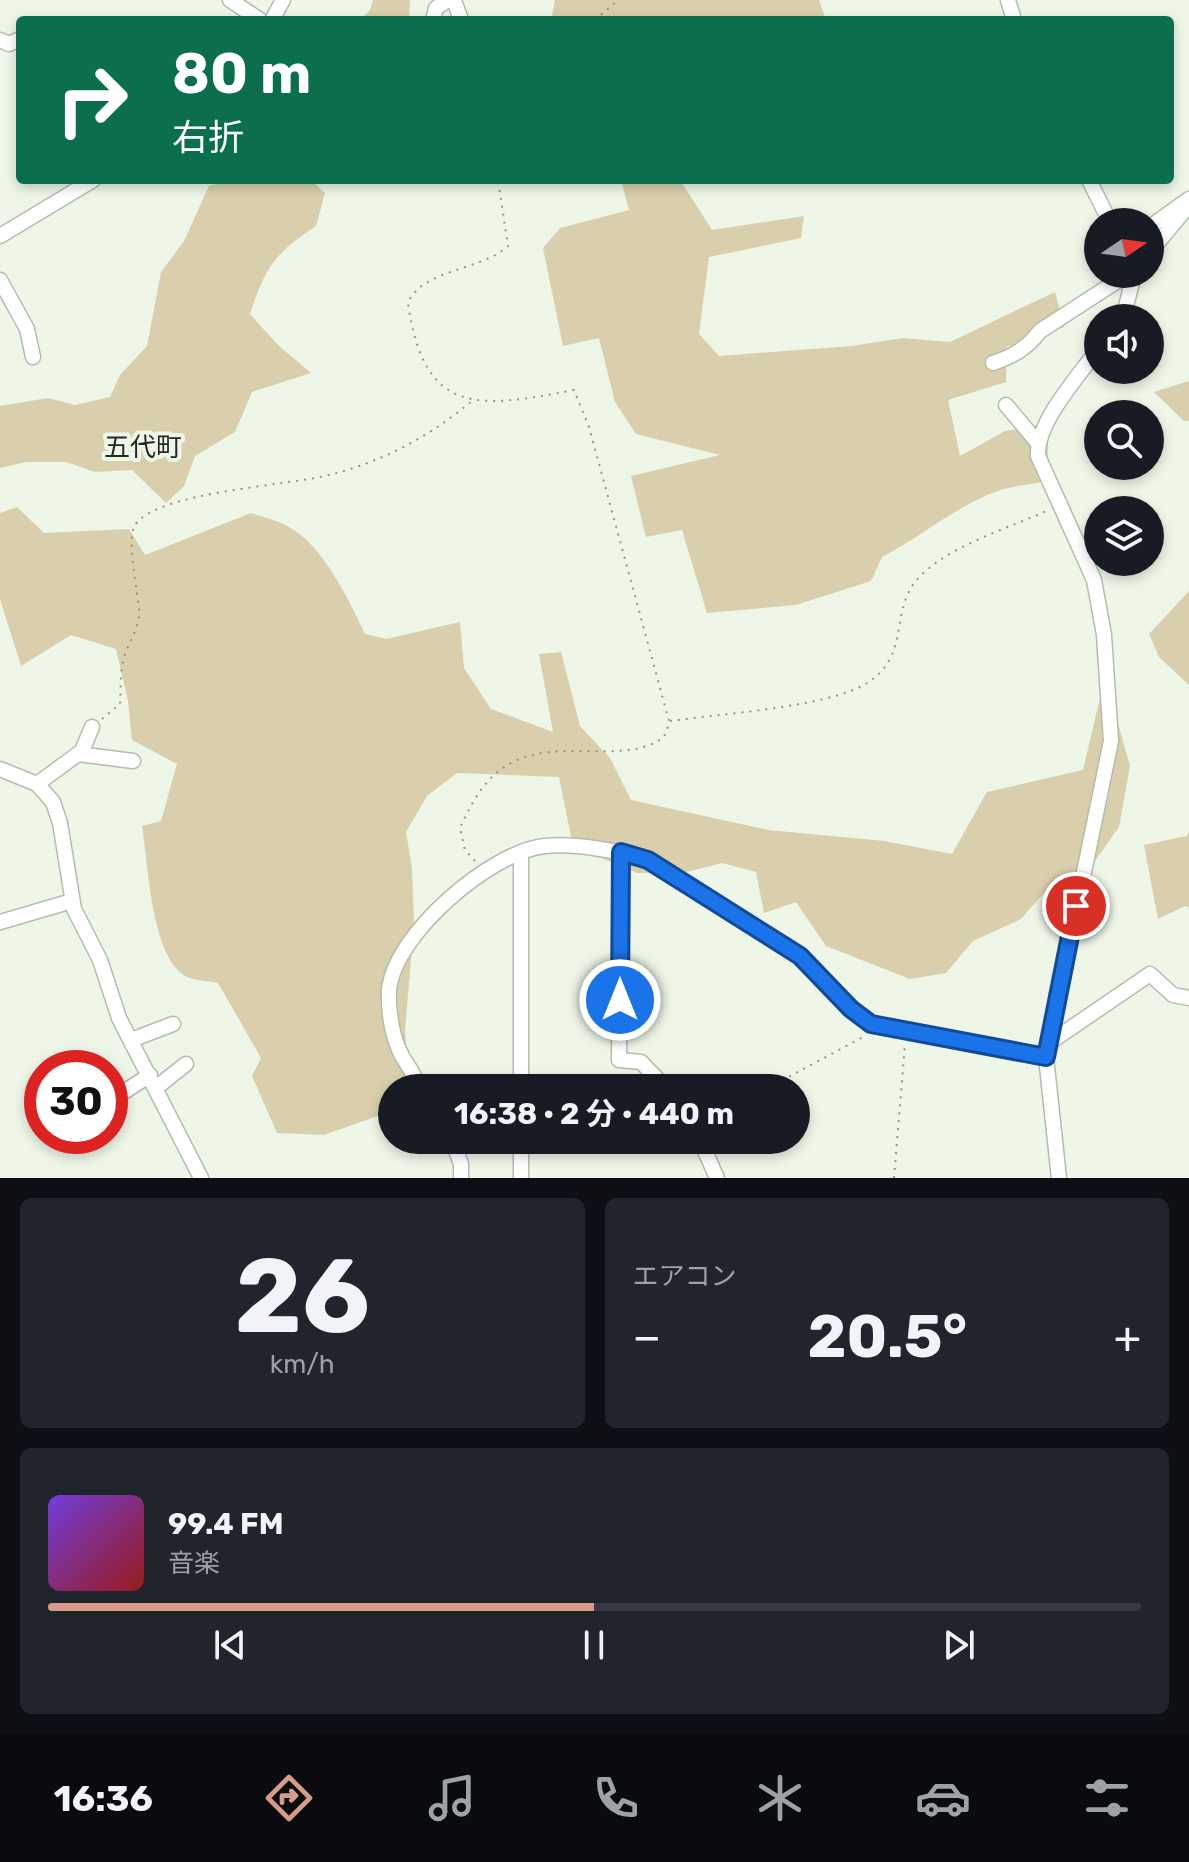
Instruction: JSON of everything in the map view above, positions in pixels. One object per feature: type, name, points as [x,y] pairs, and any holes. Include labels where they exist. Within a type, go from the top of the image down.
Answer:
[{"type":"street","points":[[230,0],[254,16]]},
{"type":"street","points":[[434,16],[436,8],[453,0]]},
{"type":"street","points":[[0,236],[86,184]]},
{"type":"street","points":[[1091,184],[1103,208]]},
{"type":"street","points":[[1164,219],[1188,206]]},
{"type":"street","points":[[1164,235],[1188,206]]},
{"type":"street","points":[[0,280],[27,329],[33,357]]},
{"type":"street","points":[[993,363],[1015,355],[1030,344],[1040,331],[1106,288]]},
{"type":"street","points":[[1059,1178],[1048,1050],[1111,741],[1104,635],[1094,580],[1038,456],[1037,442],[1052,414],[1084,369]]},
{"type":"street","points":[[1006,405],[1037,442]]},
{"type":"street","points":[[37,784],[78,754],[89,739],[92,727]]},
{"type":"street","points":[[78,754],[133,761]]},
{"type":"street","points":[[0,769],[37,784],[53,802],[60,823],[72,901],[86,938],[100,960],[119,1018],[154,1081],[201,1178]]},
{"type":"street","points":[[412,1074],[391,1024],[389,989],[395,965],[410,939],[440,905],[486,872],[544,846],[621,852],[648,860],[800,956],[851,1009],[871,1024],[1048,1050],[1150,974],[1173,995],[1189,998]]},
{"type":"street","points":[[621,852],[619,1060],[641,1062],[653,1074]]},
{"type":"street","points":[[521,854],[521,1074]]},
{"type":"street","points":[[0,922],[72,901]]},
{"type":"street","points":[[131,1040],[173,1024]]},
{"type":"street","points":[[128,1093],[186,1064]]},
{"type":"street","points":[[457,1154],[461,1178]]},
{"type":"street","points":[[521,1154],[521,1178]]},
{"type":"street","points":[[706,1154],[717,1178]]},
{"type":"path","points":[[600,16],[618,0]]},
{"type":"path","points":[[486,872],[465,850],[460,828],[481,789],[494,776],[511,762],[550,750],[644,747],[660,741],[667,734],[669,721],[589,427],[574,390],[527,399],[472,401],[448,391],[422,359],[408,303],[421,284],[490,259],[508,246],[499,184]]},
{"type":"path","points":[[92,727],[120,704],[123,659],[139,618],[132,531],[136,523],[165,504],[333,474],[402,451],[442,427],[472,401]]},
{"type":"path","points":[[669,721],[809,701],[868,683],[889,665],[898,643],[906,600],[915,582],[926,571],[963,549],[1059,505]]},
{"type":"path","points":[[795,1074],[864,1038],[871,1024]]},
{"type":"path","points":[[894,1178],[906,1030]]},
{"type":"shaded area","points":[[373,0],[410,0],[409,16],[364,16]]},
{"type":"shaded area","points":[[555,0],[819,0],[825,16],[552,16]]},
{"type":"shaded area","points":[[315,184],[325,193],[316,226],[273,262],[250,314],[279,346],[311,373],[252,392],[235,432],[195,456],[184,486],[166,503],[132,470],[95,472],[66,462],[26,462],[0,468],[0,406],[48,398],[75,405],[110,397],[120,375],[147,346],[161,272],[184,241],[209,186]]},
{"type":"shaded area","points":[[622,184],[683,184],[712,230],[804,216],[801,238],[709,257],[699,334],[719,356],[852,346],[903,338],[950,342],[1055,292],[1064,327],[1007,347],[1006,382],[948,400],[960,456],[1005,431],[1048,424],[1048,481],[1004,489],[956,511],[882,557],[871,581],[796,605],[707,613],[682,530],[646,537],[631,476],[720,455],[636,434],[615,402],[599,338],[563,346],[543,248],[560,228],[629,210]]},
{"type":"shaded area","points":[[1189,381],[1189,421],[1184,421],[1154,392]]},
{"type":"shaded area","points":[[17,507],[44,533],[129,529],[145,555],[251,513],[278,522],[300,534],[323,559],[343,589],[365,634],[386,639],[460,622],[464,668],[491,709],[553,732],[539,654],[561,652],[580,726],[610,758],[631,800],[768,830],[884,841],[952,854],[987,792],[1083,770],[1105,677],[1130,766],[1119,827],[1088,871],[1052,884],[1021,919],[973,941],[946,973],[910,979],[826,946],[796,902],[764,913],[756,872],[722,863],[682,873],[637,873],[573,846],[559,777],[457,773],[427,796],[406,832],[412,868],[414,923],[405,1031],[409,1074],[378,1074],[378,1116],[324,1135],[277,1133],[252,1076],[261,1058],[218,983],[187,977],[175,967],[159,931],[149,885],[142,826],[161,821],[177,764],[132,740],[128,701],[116,649],[71,635],[21,666],[0,599],[0,513]]},
{"type":"shaded area","points":[[1189,591],[1189,685],[1159,657],[1149,634]]},
{"type":"shaded area","points":[[1189,832],[1189,908],[1185,906],[1158,919],[1144,845],[1187,836]]},
{"type":"district","name":"五代町","points":[[143,447]]},
{"type":"route","points":[[620,1000],[621,852],[648,860],[800,956],[851,1009],[875,1026],[1046,1057],[1076,906]]}]
